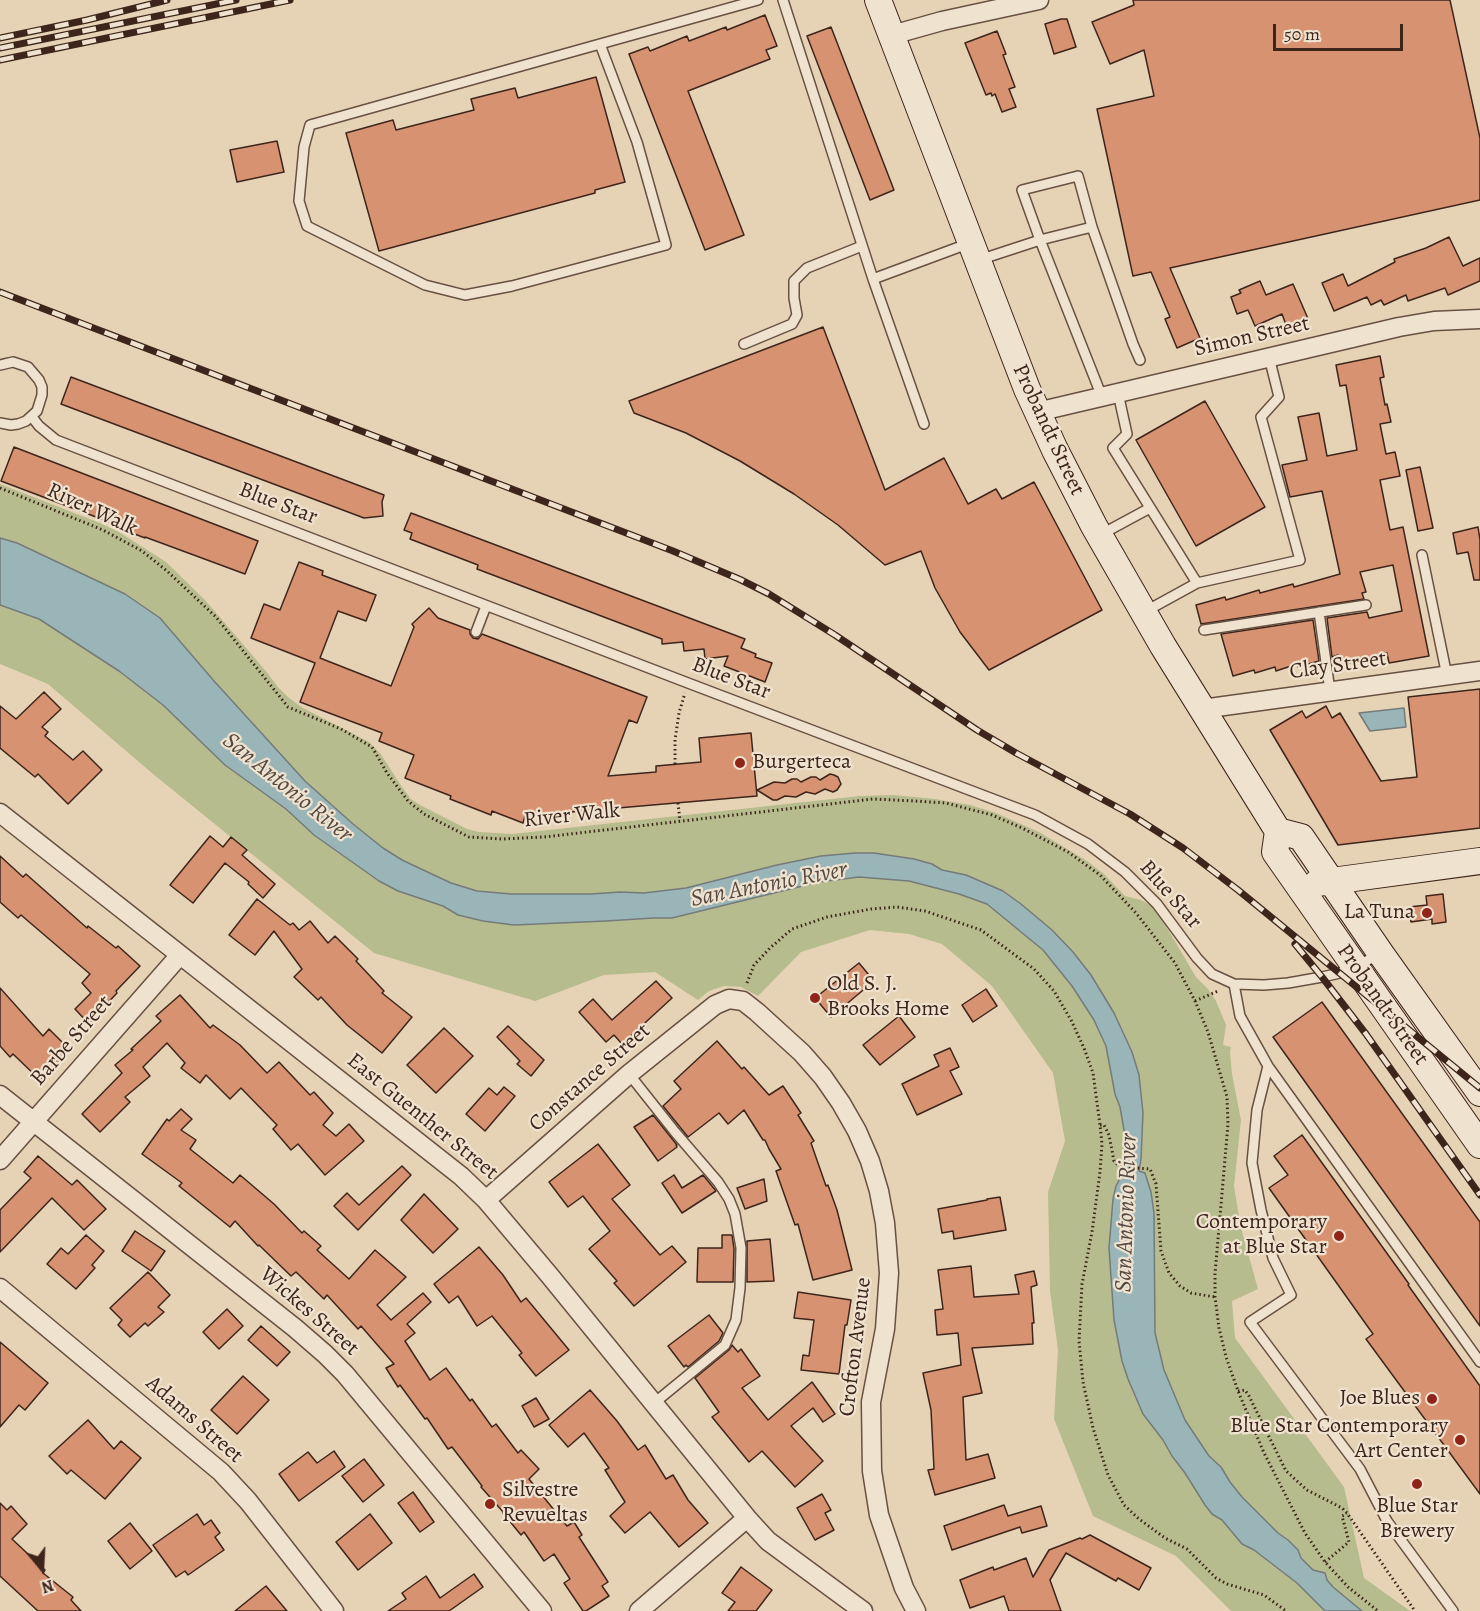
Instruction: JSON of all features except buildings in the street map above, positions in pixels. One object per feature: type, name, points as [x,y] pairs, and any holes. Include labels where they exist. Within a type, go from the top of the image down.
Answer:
[{"type":"main road","name":"Probandt Street","points":[[878,0],[1014,358],[1037,412],[1099,535],[1143,612],[1278,831],[1275,852],[1480,1145]]},
{"type":"main road","name":"Probandt Street","points":[[1278,831],[1301,837],[1480,1093]]},
{"type":"main road","points":[[1298,886],[1480,861]]},
{"type":"street","points":[[892,35],[942,21],[1039,0]]},
{"type":"street","name":"Simon Street","points":[[1037,412],[1399,327],[1434,321],[1480,319]]},
{"type":"street","name":"Clay Street","points":[[1202,709],[1480,671]]},
{"type":"street","name":"East Guenther Street","points":[[0,813],[461,1176],[486,1200],[550,1276],[768,1541],[863,1611]]},
{"type":"street","name":"Barbe Street","points":[[0,1160],[180,955]]},
{"type":"street","name":"Constance Street","points":[[486,1200],[629,1074],[716,1005],[729,999]]},
{"type":"street","name":"Crofton Avenue","points":[[729,999],[743,1001],[757,1012],[802,1053],[823,1077],[857,1131],[870,1161],[885,1223],[889,1278],[885,1329],[871,1402],[872,1471],[879,1515],[904,1588],[916,1611]]},
{"type":"street","name":"Wickes Street","points":[[0,1095],[325,1354],[345,1374],[542,1611]]},
{"type":"street","name":"Adams Street","points":[[0,1288],[220,1472],[248,1501],[334,1611]]},
{"type":"street","points":[[639,1611],[747,1518]]},
{"type":"lane","points":[[600,44],[638,142],[666,245],[512,286],[465,295],[424,285],[307,226],[299,201],[304,147],[310,125],[600,44],[758,0]]},
{"type":"lane","points":[[783,0],[862,246],[924,424]]},
{"type":"lane","points":[[1140,360],[1132,344],[1092,227],[1078,176],[1022,190],[1040,240],[1127,434],[1113,448],[1197,583]]},
{"type":"lane","points":[[873,279],[974,252],[1040,240],[1092,227]]},
{"type":"lane","points":[[744,344],[792,324],[796,315],[794,281],[807,267],[862,246]]},
{"type":"lane","points":[[1143,612],[1197,583],[1300,560],[1262,417],[1279,397],[1269,357]]},
{"type":"lane","points":[[0,364],[13,362],[21,364],[39,380],[42,387],[41,403],[32,417],[18,424],[0,423]]},
{"type":"lane","name":"Blue Star","points":[[32,417],[56,440],[1044,819],[1088,844],[1125,872],[1157,904],[1197,958],[1212,974],[1234,984],[1288,983],[1340,973],[1381,954]]},
{"type":"lane","points":[[1099,535],[1150,508]]},
{"type":"lane","points":[[1422,555],[1447,676]]},
{"type":"lane","points":[[1204,630],[1366,605]]},
{"type":"lane","points":[[476,632],[486,606]]},
{"type":"lane","points":[[1319,612],[1330,691]]},
{"type":"lane","points":[[1234,984],[1240,1016],[1268,1066],[1480,1362]]},
{"type":"lane","points":[[1268,1066],[1257,1110],[1252,1163],[1273,1257],[1291,1295],[1250,1322],[1359,1468],[1388,1521],[1453,1611]]},
{"type":"lane","points":[[629,1074],[724,1190],[735,1214],[741,1248],[736,1320],[725,1345],[653,1404]]},
{"type":"path","name":"River Walk","points":[[0,488],[103,530],[142,551],[216,617],[288,707],[341,729],[372,747],[387,773],[408,801],[424,814],[470,837],[502,839],[544,837],[873,799],[946,803],[992,815],[1022,828],[1068,852],[1100,875],[1137,913],[1175,963],[1208,1032],[1227,1097],[1228,1124],[1215,1297],[1226,1357],[1238,1391],[1264,1453],[1305,1533],[1324,1562],[1348,1587],[1378,1611]]},
{"type":"path","points":[[675,764],[675,740],[679,713],[688,683]]},
{"type":"path","points":[[678,803],[680,821]]},
{"type":"path","points":[[747,983],[754,965],[792,929],[827,917],[897,907],[925,911],[981,930],[1034,969],[1054,991],[1084,1048],[1092,1073],[1100,1125],[1102,1144],[1100,1172],[1082,1284],[1080,1341],[1083,1382],[1093,1428],[1108,1475],[1124,1505],[1165,1538],[1187,1550],[1216,1578],[1227,1584],[1264,1595],[1286,1611]]},
{"type":"path","points":[[1195,1001],[1234,984]]},
{"type":"path","points":[[1100,1125],[1104,1125],[1109,1135],[1114,1161],[1118,1165],[1150,1169],[1156,1184],[1161,1251],[1169,1273],[1180,1286],[1191,1293],[1215,1297]]},
{"type":"path","name":"River Walk","points":[[1238,1391],[1245,1390],[1249,1396],[1286,1471],[1307,1490],[1347,1513],[1415,1611]]},
{"type":"path","points":[[1324,1562],[1349,1542],[1342,1516],[1347,1513]]},
{"type":"green space","points":[[0,484],[100,523],[119,532],[166,562],[205,600],[289,698],[303,708],[369,742],[380,753],[411,799],[467,829],[512,834],[860,796],[894,795],[935,799],[970,805],[996,813],[1039,832],[1087,861],[1104,874],[1125,896],[1150,905],[1158,914],[1196,977],[1216,1001],[1226,1025],[1223,1045],[1231,1047],[1232,1074],[1241,1120],[1234,1186],[1241,1228],[1258,1289],[1232,1301],[1235,1338],[1344,1487],[1364,1578],[1410,1611],[1231,1611],[1176,1556],[1093,1516],[1054,1419],[1058,1350],[1050,1291],[1048,1192],[1065,1141],[1053,1073],[992,986],[942,944],[909,934],[870,930],[801,952],[758,996],[741,987],[724,986],[709,991],[698,1000],[655,972],[604,975],[535,1001],[374,953],[153,774],[48,684],[0,664]]},
{"type":"water","name":"San Antonio River","points":[[0,538],[17,543],[125,594],[160,618],[305,781],[383,848],[402,860],[451,883],[477,891],[511,894],[644,893],[686,888],[821,856],[874,853],[914,859],[932,864],[942,870],[966,875],[1003,891],[1021,904],[1052,930],[1091,975],[1114,1013],[1132,1052],[1139,1075],[1143,1113],[1139,1171],[1145,1173],[1154,1213],[1155,1333],[1164,1370],[1185,1420],[1209,1456],[1221,1467],[1242,1497],[1298,1550],[1301,1558],[1313,1570],[1325,1573],[1333,1587],[1362,1611],[1325,1611],[1297,1583],[1254,1550],[1242,1544],[1222,1520],[1212,1514],[1205,1505],[1163,1440],[1143,1414],[1122,1361],[1114,1320],[1109,1248],[1113,1199],[1116,1186],[1124,1171],[1124,1130],[1106,1046],[1094,1020],[1072,986],[1043,950],[987,904],[909,881],[859,877],[819,882],[672,918],[514,925],[458,915],[443,906],[398,891],[379,881],[314,835],[286,809],[225,765],[163,705],[119,671],[39,619],[0,605]]},
{"type":"water","points":[[1404,708],[1406,727],[1370,731],[1359,713]]},
{"type":"railway","points":[[0,38],[167,0]]},
{"type":"railway","points":[[0,48],[236,0]]},
{"type":"railway","points":[[0,60],[290,0]]},
{"type":"railway","points":[[0,292],[673,551],[769,594],[835,635],[977,730],[1130,814],[1183,848],[1238,890],[1480,1088]]},
{"type":"railway","points":[[1295,944],[1366,1034],[1480,1195]]},
{"type":"place","name":"Burgerteca","points":[[740,763]]},
{"type":"place","name":"La Tuna","points":[[1427,913]]},
{"type":"place","name":"Old S. J. Brooks Home","points":[[815,998]]},
{"type":"place","name":"Contemporary at Blue Star","points":[[1339,1236]]},
{"type":"place","name":"Joe Blues","points":[[1432,1399]]},
{"type":"place","name":"Blue Star Contemporary Art Center","points":[[1460,1440]]},
{"type":"place","name":"Blue Star Brewery","points":[[1417,1484]]},
{"type":"place","name":"Silvestre Revueltas","points":[[490,1504]]}]
